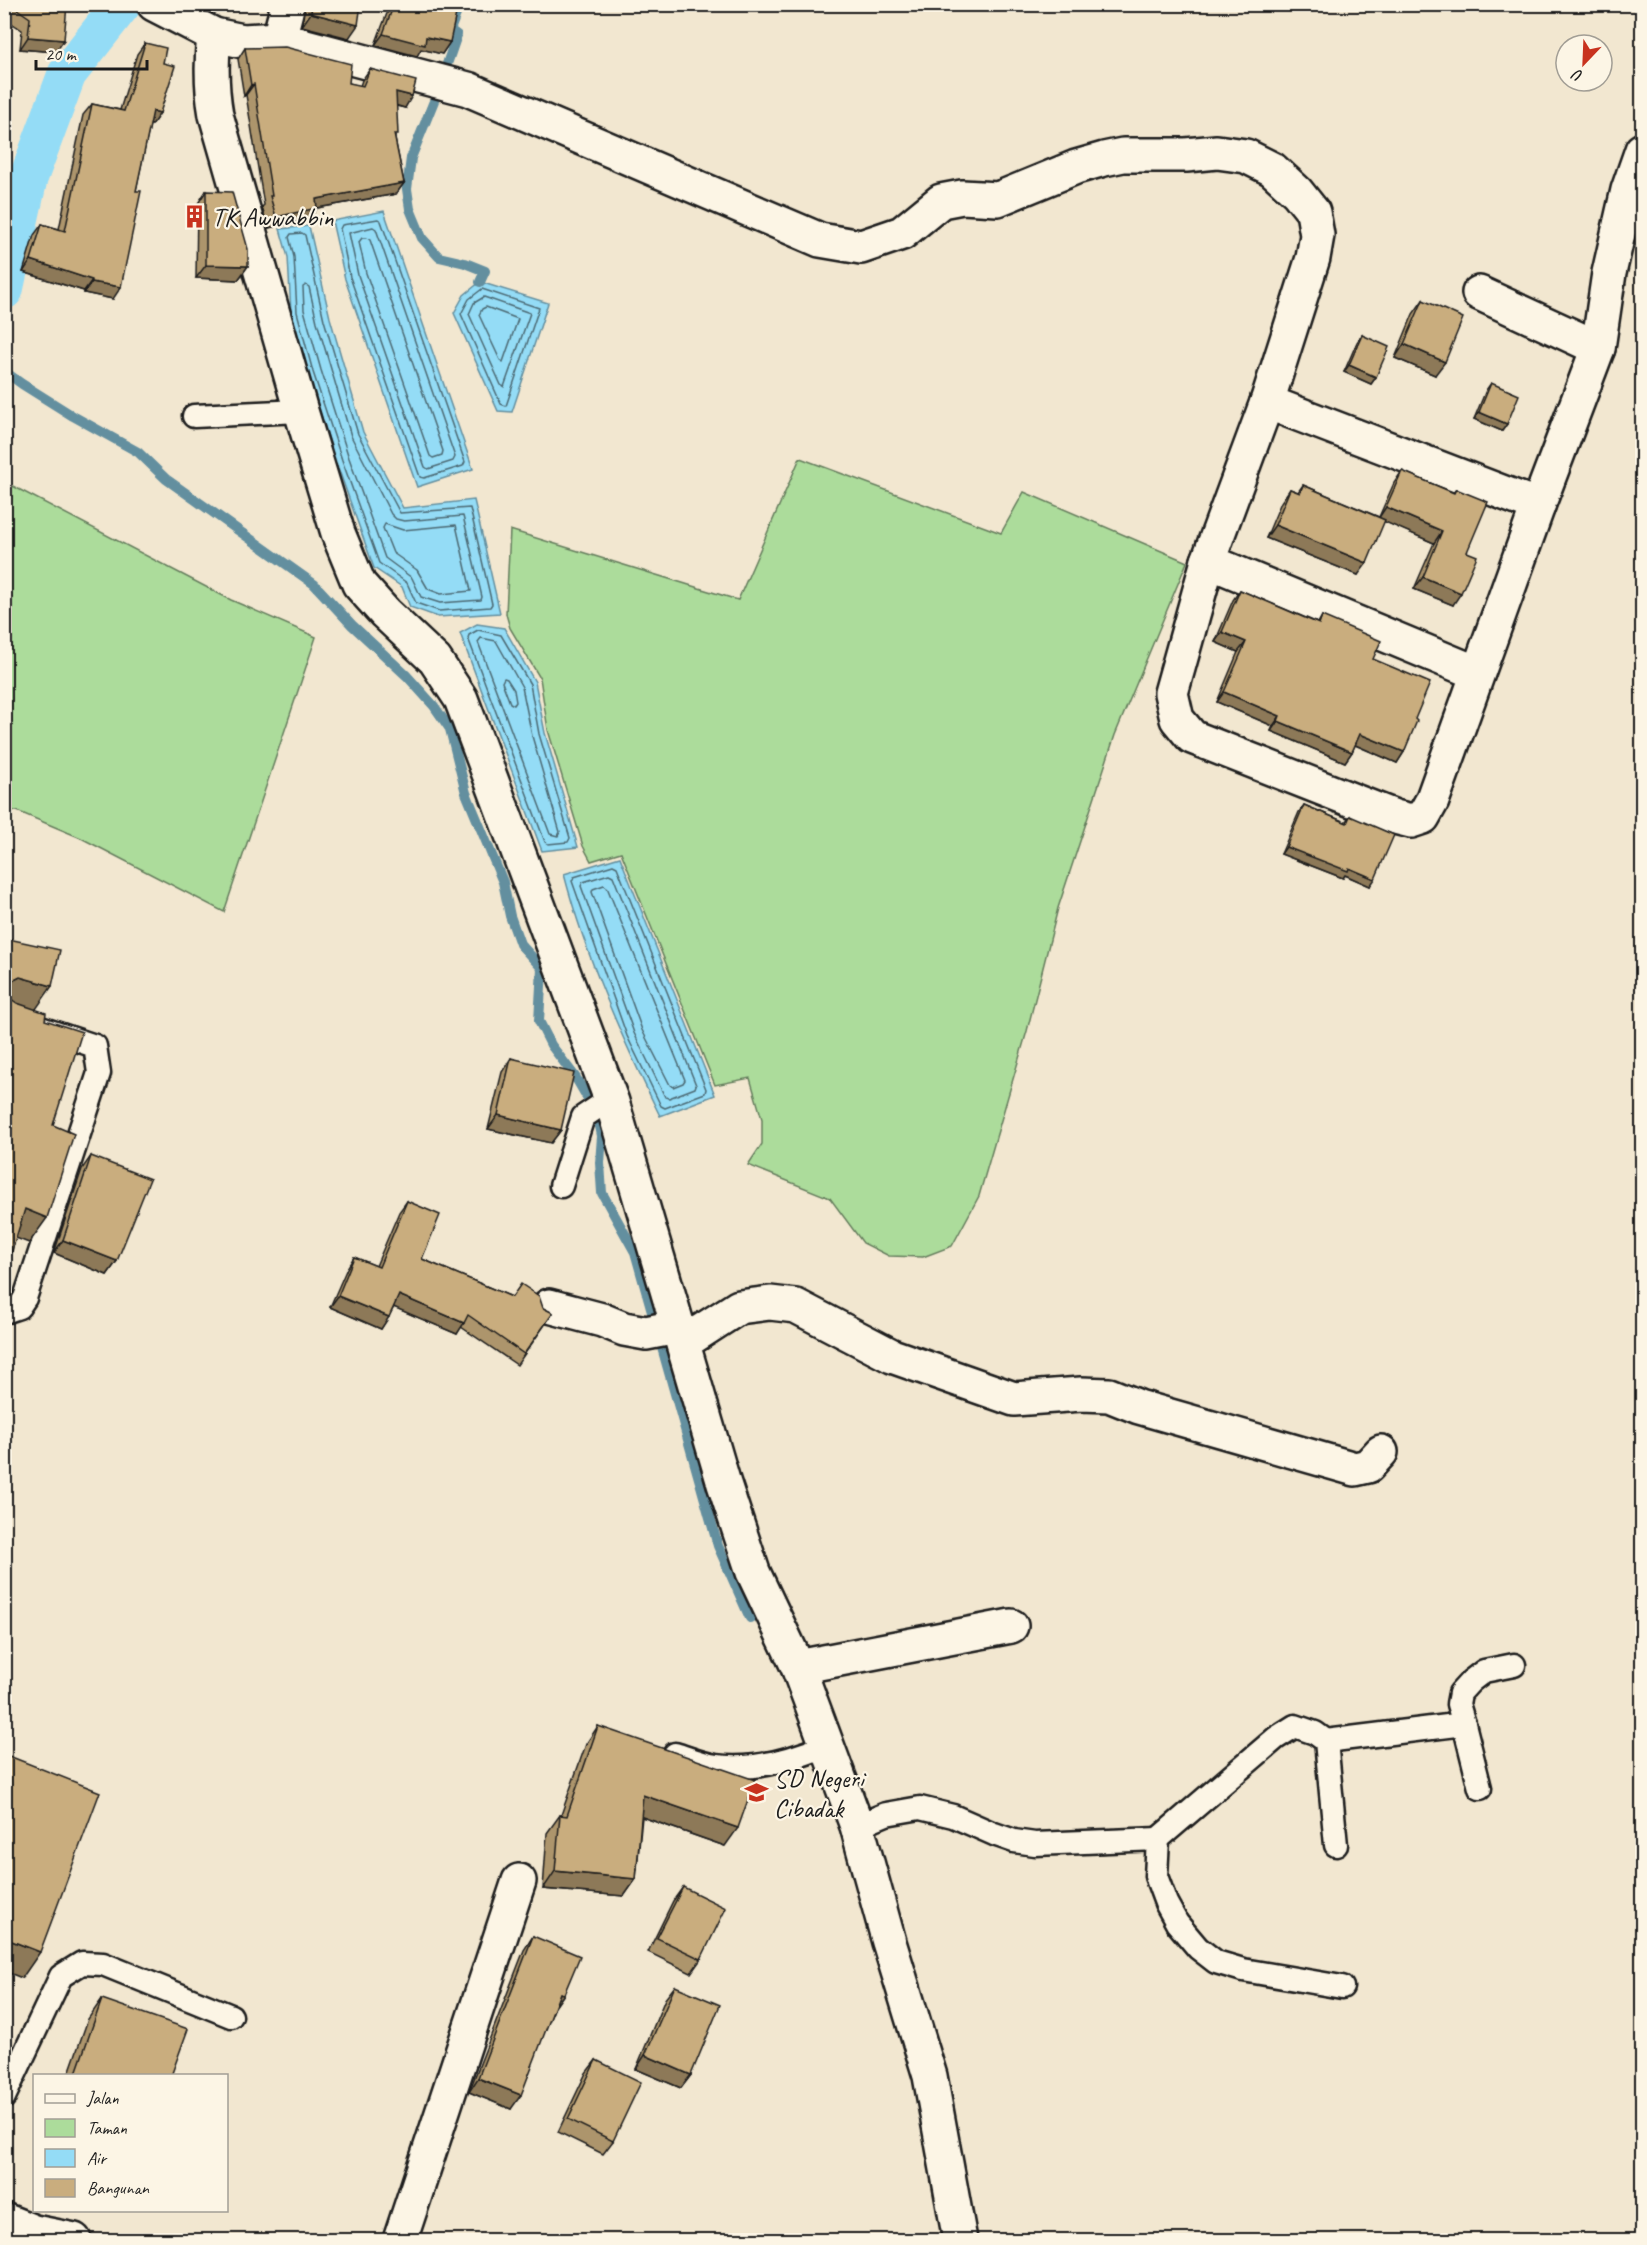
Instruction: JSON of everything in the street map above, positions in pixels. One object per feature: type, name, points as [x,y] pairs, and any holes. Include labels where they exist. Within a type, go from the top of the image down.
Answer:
[{"type":"street","points":[[154,4],[214,34],[243,41],[279,39],[468,89],[820,240],[861,247],[902,233],[941,201],[962,197],[998,199],[1076,167],[1123,155],[1186,155],[1217,152],[1246,156],[1272,169],[1313,212],[1317,235],[1313,258],[1267,402],[1208,561],[1170,693],[1177,719],[1192,736],[1395,817],[1411,821],[1423,817],[1432,801],[1538,506],[1598,348],[1609,273],[1628,190],[1642,150]]},
{"type":"street","points":[[279,39],[288,4]]},
{"type":"street","points":[[214,34],[211,69],[216,115],[301,411],[339,533],[359,584],[385,613],[435,660],[461,699],[598,1108],[668,1333],[724,1484],[753,1572],[798,1667],[857,1826],[930,2076],[960,2241]]},
{"type":"street","points":[[1479,293],[1598,348]]},
{"type":"street","points":[[1267,402],[1538,506]]},
{"type":"street","points":[[1208,561],[1477,673]]},
{"type":"street","points":[[549,1306],[602,1320],[624,1329],[668,1333],[738,1307],[770,1303],[796,1306],[892,1356],[1014,1399],[1081,1394],[1109,1395],[1139,1407],[1355,1468],[1368,1466],[1381,1452]]},
{"type":"street","points":[[798,1667],[1011,1626]]},
{"type":"street","points":[[400,2241],[519,1881]]},
{"type":"street","points":[[4,2220],[34,2232],[74,2241]]},
{"type":"lane","points":[[194,416],[301,411]]},
{"type":"lane","points":[[4,1016],[95,1046],[99,1073],[25,1298],[19,1306],[4,1312]]},
{"type":"lane","points":[[561,1186],[598,1108]]},
{"type":"lane","points":[[1480,1788],[1458,1704],[1460,1693],[1484,1671],[1514,1665]]},
{"type":"lane","points":[[857,1826],[886,1814],[920,1808],[953,1816],[1014,1841],[1035,1844],[1158,1839],[1276,1738],[1295,1726],[1315,1733],[1326,1741],[1464,1724]]},
{"type":"lane","points":[[1326,1741],[1336,1845]]},
{"type":"lane","points":[[650,1747],[716,1766],[758,1766],[799,1757],[827,1745]]},
{"type":"lane","points":[[1158,1839],[1156,1876],[1166,1903],[1177,1923],[1207,1955],[1216,1962],[1243,1970],[1342,1987]]},
{"type":"lane","points":[[4,2097],[62,1976],[82,1963],[103,1964],[231,2016]]},
{"type":"green space","points":[[800,458],[1001,533],[1024,492],[1187,562],[1115,735],[1058,908],[1027,1031],[979,1196],[952,1246],[923,1257],[889,1256],[863,1243],[830,1198],[748,1165],[762,1144],[762,1119],[750,1078],[715,1085],[621,852],[591,861],[583,846],[548,730],[540,678],[510,628],[506,614],[510,530],[738,600]]},
{"type":"green space","points":[[5,482],[231,600],[316,637],[224,912],[81,838],[17,811],[5,811]]},
{"type":"water","points":[[384,211],[473,469],[417,487],[345,279],[332,221]]},
{"type":"water","points":[[309,226],[330,318],[363,432],[403,508],[474,500],[500,613],[438,617],[410,607],[402,587],[374,568],[336,462],[291,313],[288,257],[280,229]]},
{"type":"water","points":[[480,282],[548,303],[512,412],[498,411],[454,313],[464,295]]},
{"type":"water","points":[[477,624],[504,628],[535,682],[545,733],[578,847],[542,851],[460,633]]},
{"type":"water","points":[[620,857],[715,1095],[660,1116],[594,967],[564,874]]},
{"type":"building","points":[[10,4],[67,4],[64,40],[28,37],[30,18]]},
{"type":"building","points":[[312,4],[361,4],[358,25],[311,13]]},
{"type":"building","points":[[394,4],[434,4],[457,9],[450,42],[426,37],[425,45],[383,34]]},
{"type":"building","points":[[145,43],[166,48],[163,63],[175,66],[160,113],[153,111],[136,191],[141,191],[121,287],[92,282],[92,280],[31,260],[42,224],[65,231],[92,104],[124,111]]},
{"type":"building","points":[[285,47],[351,64],[349,83],[363,86],[370,69],[416,81],[412,96],[396,92],[398,134],[394,134],[404,183],[316,199],[317,208],[276,217],[270,196],[272,196],[254,84],[251,85],[245,48]]},
{"type":"building","points":[[206,191],[232,192],[248,249],[248,266],[206,265]]},
{"type":"building","points":[[1423,300],[1463,318],[1445,362],[1404,344]]},
{"type":"building","points":[[1362,335],[1389,347],[1376,377],[1349,365]]},
{"type":"building","points":[[1491,383],[1519,395],[1507,424],[1479,412]]},
{"type":"building","points":[[1402,471],[1454,493],[1456,489],[1488,502],[1467,552],[1477,556],[1461,593],[1423,577],[1442,531],[1386,507]]},
{"type":"building","points":[[1303,485],[1385,520],[1367,563],[1275,525],[1290,489],[1300,493]]},
{"type":"building","points":[[1240,590],[1319,624],[1322,616],[1381,641],[1373,659],[1430,683],[1404,752],[1360,734],[1352,752],[1278,721],[1280,716],[1224,692],[1246,642],[1222,632]]},
{"type":"building","points":[[1304,805],[1347,823],[1350,816],[1394,835],[1375,879],[1286,847]]},
{"type":"building","points":[[4,938],[60,950],[52,986],[20,977],[12,981],[8,993],[17,1003],[46,1013],[45,1020],[82,1032],[53,1125],[74,1134],[47,1218],[25,1209],[11,1254],[4,1252]]},
{"type":"building","points":[[511,1058],[574,1073],[561,1130],[498,1115]]},
{"type":"building","points":[[91,1156],[150,1179],[117,1261],[63,1240]]},
{"type":"building","points":[[407,1201],[440,1215],[422,1259],[512,1297],[521,1284],[539,1296],[543,1308],[553,1313],[524,1354],[468,1315],[464,1323],[399,1295],[389,1317],[338,1296],[354,1257],[379,1267]]},
{"type":"building","points":[[598,1726],[755,1780],[738,1828],[643,1795],[636,1879],[555,1871],[560,1815],[567,1816]]},
{"type":"building","points":[[4,1754],[100,1792],[40,1952],[4,1938]]},
{"type":"building","points":[[683,1887],[726,1908],[701,1959],[657,1938]]},
{"type":"building","points":[[533,1936],[580,1956],[564,1994],[560,1993],[521,2095],[478,2078]]},
{"type":"building","points":[[675,1986],[720,2005],[691,2075],[645,2055]]},
{"type":"building","points":[[102,1999],[188,2029],[172,2074],[76,2074]]},
{"type":"building","points":[[596,2060],[641,2082],[613,2141],[568,2119]]},
{"type":"waterway","points":[[4,290],[28,179],[67,74],[122,4]]},
{"type":"waterway","points":[[447,64],[457,35],[450,30],[460,4]]},
{"type":"waterway","points":[[440,86],[411,158],[407,189],[410,209],[422,238],[439,257],[465,263],[485,271],[480,282]]},
{"type":"waterway","points":[[4,371],[73,416],[138,452],[166,479],[314,584],[352,625],[407,676],[434,706],[450,729],[466,793],[503,882],[510,916],[520,944],[542,968],[539,1021],[551,1045],[576,1078],[598,1116],[602,1136],[600,1163],[602,1193],[635,1252],[718,1546],[750,1618]]},
{"type":"place","name":"TK Awwabbin","points":[[194,217]]},
{"type":"place","name":"SD Negeri Cibadak","points":[[756,1793]]}]
